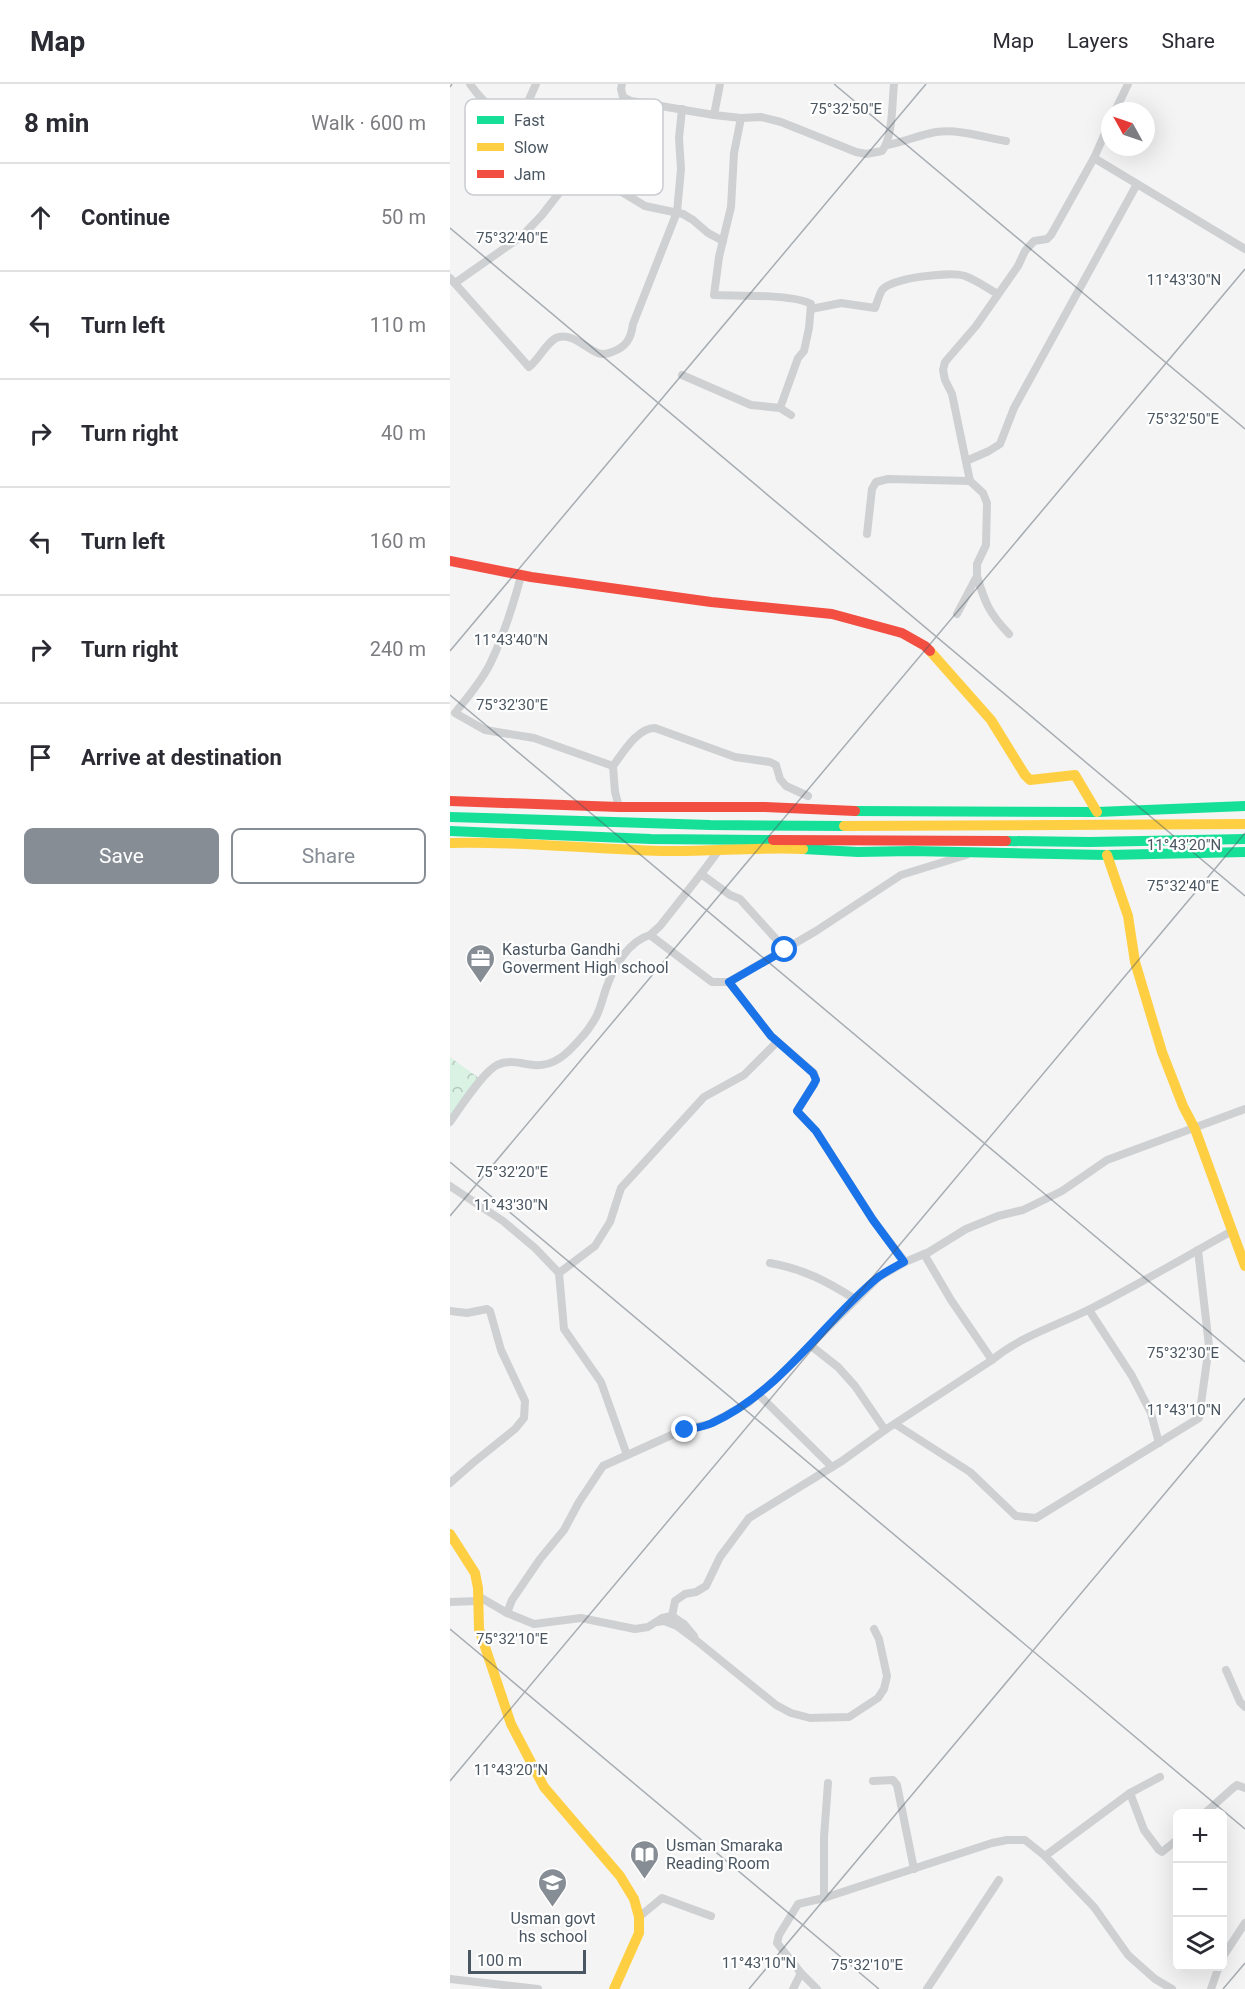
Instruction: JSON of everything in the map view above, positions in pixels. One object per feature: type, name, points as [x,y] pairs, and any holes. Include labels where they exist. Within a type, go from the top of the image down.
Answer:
[{"type":"main road","points":[[450,561],[521,576],[711,603],[832,614],[902,633],[924,646],[940,661],[991,720],[1025,776],[1030,780],[1035,780],[1076,775],[1097,812]]},
{"type":"main road","points":[[450,801],[619,807],[765,807],[881,813],[1097,812],[1245,806]]},
{"type":"main road","points":[[450,816],[710,825],[1245,824]]},
{"type":"main road","points":[[450,831],[651,839],[1090,842],[1245,839]]},
{"type":"main road","points":[[450,843],[495,842],[662,851],[777,848],[970,854],[1107,855],[1245,852]]},
{"type":"main road","points":[[1107,855],[1128,916],[1135,962],[1162,1052],[1183,1106],[1195,1129],[1245,1266]]},
{"type":"main road","points":[[450,1533],[454,1550],[475,1573],[479,1629],[511,1724],[544,1787],[620,1876],[634,1899],[639,1917],[639,1933],[614,1989]]},
{"type":"street","points":[[470,84],[481,99]]},
{"type":"street","points":[[529,99],[536,84]]},
{"type":"street","points":[[622,84],[623,97],[627,99]]},
{"type":"street","points":[[714,115],[720,84]]},
{"type":"street","points":[[885,152],[891,128],[894,84]]},
{"type":"street","points":[[1119,102],[1128,84]]},
{"type":"street","points":[[663,106],[714,115],[741,118],[760,117],[781,122],[866,154],[885,152],[920,135],[939,132],[962,132],[1006,141]]},
{"type":"street","points":[[558,195],[542,216],[522,236],[453,280],[529,367],[537,361],[553,339],[560,336],[578,341],[604,354],[626,346],[677,212],[681,169],[679,138],[682,109]]},
{"type":"street","points":[[741,118],[734,153],[731,207],[714,296],[806,301],[811,304],[804,351],[798,358],[780,408]]},
{"type":"street","points":[[1009,634],[993,617],[984,602],[977,576],[977,564],[986,545],[987,503],[983,493],[970,481],[952,394],[945,380],[945,362],[976,326],[1018,266],[1025,251],[1034,241],[1047,240],[1051,235],[1101,142]]},
{"type":"street","points":[[1094,158],[1245,249]]},
{"type":"street","points":[[966,461],[1000,444],[1014,408],[1137,184]]},
{"type":"street","points":[[627,195],[645,206],[677,212],[723,241]]},
{"type":"street","points":[[811,309],[841,303],[875,308],[883,289],[891,284],[950,273],[963,275],[998,294]]},
{"type":"street","points":[[682,375],[751,405],[780,408],[791,415]]},
{"type":"street","points":[[867,534],[872,489],[876,482],[888,478],[970,481]]},
{"type":"street","points":[[521,576],[512,610],[489,665],[477,686],[455,713],[485,730],[534,738],[614,766]]},
{"type":"street","points":[[957,614],[977,576]]},
{"type":"street","points":[[619,807],[615,792],[614,766],[637,737],[649,728],[656,728],[735,757],[770,762],[776,765],[780,779],[786,786],[808,796]]},
{"type":"street","points":[[450,1122],[495,1066],[507,1062],[535,1065],[550,1063],[562,1058],[597,1016],[608,983],[626,951],[660,926],[719,850]]},
{"type":"street","points":[[650,935],[712,982],[729,982],[845,913],[901,875],[970,854]]},
{"type":"street","points":[[700,874],[740,899],[785,950]]},
{"type":"street","points":[[729,982],[777,1042],[813,1073],[816,1080],[797,1111],[816,1131],[873,1220],[904,1262]]},
{"type":"street","points":[[559,1273],[595,1246],[610,1222],[621,1188],[704,1097],[744,1075],[777,1042]]},
{"type":"street","points":[[507,1613],[512,1600],[540,1559],[564,1530],[603,1466],[685,1430],[710,1424],[748,1403],[775,1380],[879,1276],[924,1254],[966,1229],[1023,1209],[1062,1191],[1107,1160],[1245,1109]]},
{"type":"street","points":[[450,1186],[503,1221],[535,1248],[559,1273],[564,1329],[601,1382],[627,1455]]},
{"type":"street","points":[[672,1616],[675,1601],[685,1594],[696,1592],[706,1586],[720,1557],[749,1518],[832,1467],[992,1360],[1006,1348],[1089,1310],[1232,1231]]},
{"type":"street","points":[[894,1424],[970,1472],[1016,1516],[1036,1518],[1199,1418],[1209,1346],[1198,1250]]},
{"type":"street","points":[[924,1254],[951,1300],[992,1360]]},
{"type":"street","points":[[770,1263],[811,1273],[855,1299]]},
{"type":"street","points":[[450,1311],[467,1313],[487,1309],[490,1311],[501,1350],[525,1401],[524,1418],[515,1429],[474,1461],[450,1484]]},
{"type":"street","points":[[1089,1310],[1132,1376],[1151,1413],[1159,1443]]},
{"type":"street","points":[[810,1345],[838,1367],[855,1386],[885,1430]]},
{"type":"street","points":[[758,1394],[832,1467]]},
{"type":"street","points":[[450,1602],[478,1598],[534,1624],[581,1618],[635,1629],[648,1627],[662,1618],[672,1616],[684,1624],[697,1641]]},
{"type":"street","points":[[657,1622],[664,1621],[673,1624],[776,1706],[810,1718],[849,1717],[878,1698],[884,1689],[887,1676],[879,1639],[874,1629]]},
{"type":"street","points":[[1226,1670],[1240,1702],[1245,1707]]},
{"type":"street","points":[[869,1695],[878,1698]]},
{"type":"street","points":[[1045,1856],[1131,1794],[1160,1777]]},
{"type":"street","points":[[873,1781],[893,1780],[897,1785],[914,1869]]},
{"type":"street","points":[[824,1898],[824,1837],[828,1783]]},
{"type":"street","points":[[1210,1809],[1237,1785],[1245,1788]]},
{"type":"street","points":[[1131,1794],[1144,1830],[1159,1850],[1162,1852],[1173,1843]]},
{"type":"street","points":[[817,1989],[777,1943],[779,1935],[798,1904],[824,1898],[992,1843],[1025,1840],[1045,1856],[1094,1907],[1128,1955],[1149,1974],[1172,1989]]},
{"type":"street","points":[[927,1989],[999,1880]]},
{"type":"street","points":[[639,1917],[662,1898],[711,1916]]},
{"type":"street","points":[[1227,1950],[1245,1923]]},
{"type":"street","points":[[1211,1989],[1217,1971]]},
{"type":"street","points":[[793,1989],[801,1973]]},
{"type":"street","points":[[450,1979],[538,1989]]},
{"type":"green space","points":[[450,1057],[480,1079],[450,1118]]},
{"type":"traffic: fast","points":[[855,811],[1097,812],[1245,806]]},
{"type":"traffic: fast","points":[[450,817],[710,825],[844,826]]},
{"type":"traffic: fast","points":[[450,831],[651,839],[773,840]]},
{"type":"traffic: fast","points":[[1006,841],[1245,839]]},
{"type":"traffic: fast","points":[[803,849],[858,852],[1107,855],[1245,852]]},
{"type":"traffic: slow","points":[[930,651],[991,720],[1030,780],[1075,775],[1097,812]]},
{"type":"traffic: slow","points":[[844,826],[1245,824]]},
{"type":"traffic: slow","points":[[450,843],[503,843],[661,851],[803,849]]},
{"type":"traffic: slow","points":[[1107,855],[1128,916],[1135,962],[1162,1052],[1183,1106],[1195,1129],[1245,1266]]},
{"type":"traffic: slow","points":[[450,1534],[475,1573],[478,1588],[479,1629],[511,1724],[544,1787],[620,1876],[634,1899],[639,1917],[639,1933],[614,1989]]},
{"type":"traffic: jam","points":[[450,561],[531,577],[711,602],[832,614],[902,633],[930,651]]},
{"type":"traffic: jam","points":[[450,801],[619,807],[765,807],[855,811]]},
{"type":"traffic: jam","points":[[773,840],[1006,841]]},
{"type":"place","name":"Kasturba Gandhi Goverment High school","points":[[481,984]]},
{"type":"place","name":"Usman Smaraka Reading Room","points":[[645,1880]]},
{"type":"place","name":"Usman govt hs school","points":[[553,1908]]},
{"type":"route","points":[[685,1430],[710,1424],[748,1403],[775,1380],[862,1291],[879,1276],[904,1262],[873,1220],[816,1131],[797,1111],[816,1080],[813,1073],[771,1036],[729,982],[785,950]]}]
